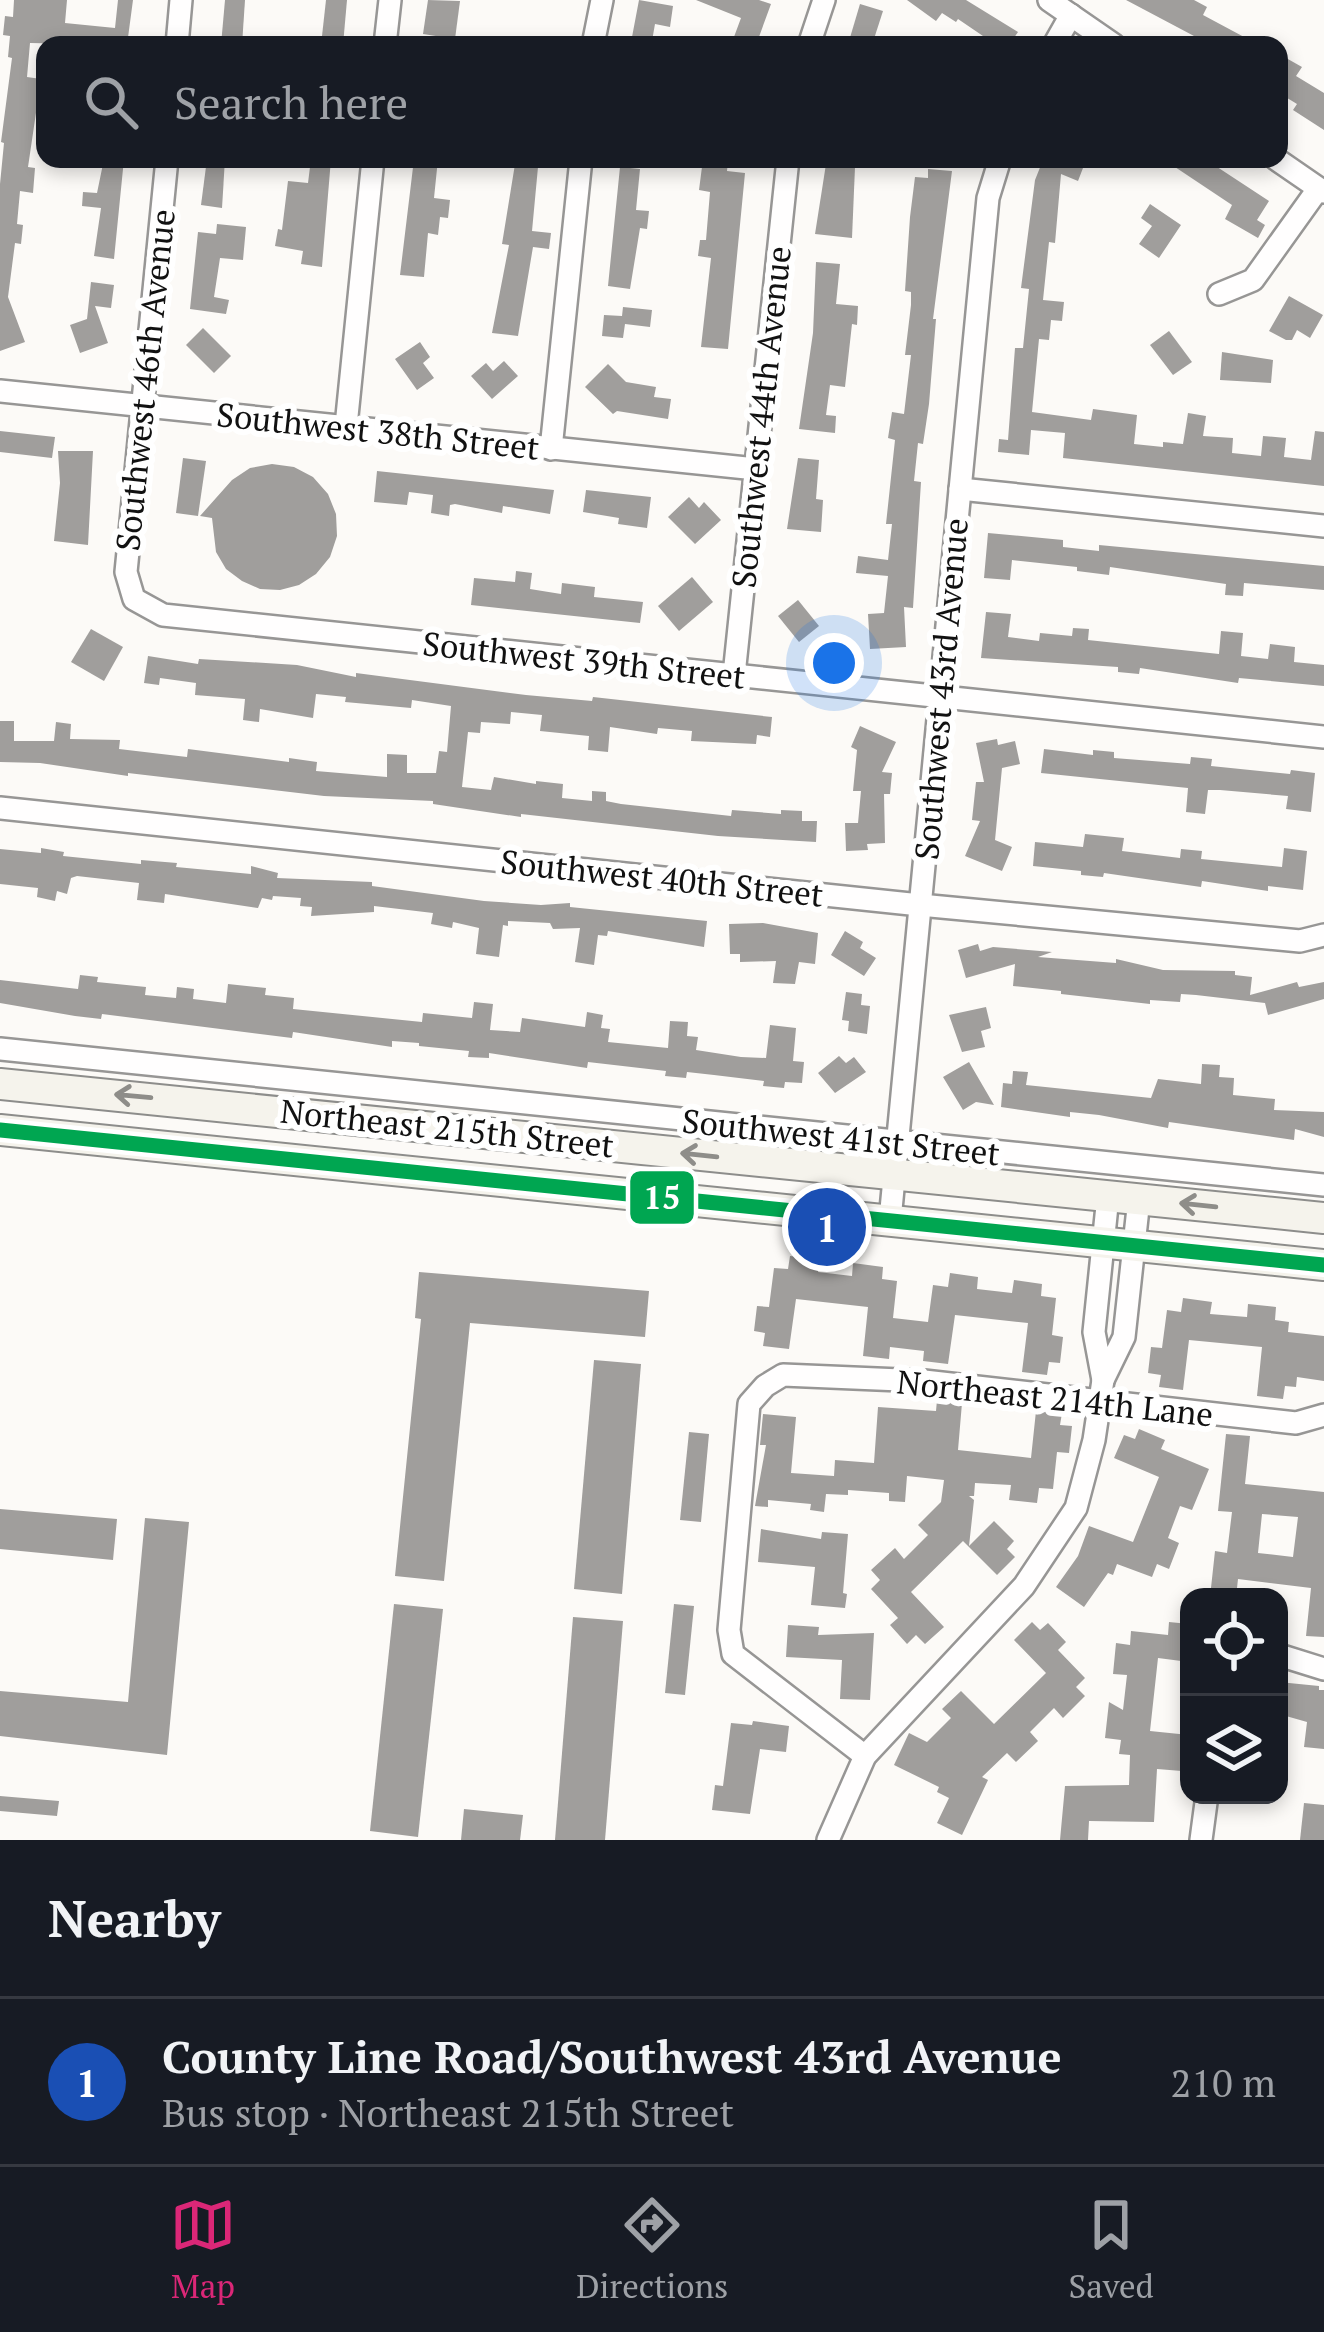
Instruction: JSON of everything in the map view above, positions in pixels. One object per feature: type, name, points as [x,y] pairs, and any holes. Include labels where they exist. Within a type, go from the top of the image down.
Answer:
[{"type":"street","points":[[178,36],[182,0]]},
{"type":"street","points":[[387,36],[390,0]]},
{"type":"street","points":[[595,36],[602,0]]},
{"type":"street","points":[[811,36],[824,0]]},
{"type":"street","points":[[1049,0],[1101,36]]},
{"type":"street","points":[[1059,36],[1071,15]]},
{"type":"street","points":[[1219,294],[1253,280],[1321,190],[1288,167]]},
{"type":"street","name":"Southwest 46th Avenue","points":[[134,599],[126,572],[166,168]]},
{"type":"street","points":[[346,426],[373,168]]},
{"type":"street","points":[[551,448],[580,168]]},
{"type":"street","name":"Southwest 44th Avenue","points":[[734,675],[787,168]]},
{"type":"street","name":"Southwest 43rd Avenue","points":[[890,1220],[988,198],[997,168]]},
{"type":"street","name":"Southwest 38th Street","points":[[0,391],[756,469]]},
{"type":"street","points":[[960,489],[1324,526]]},
{"type":"street","name":"Southwest 39th Street","points":[[134,599],[163,615],[1324,737]]},
{"type":"street","name":"Southwest 40th Street","points":[[0,808],[920,905],[1300,940],[1324,935]]},
{"type":"street","name":"Southwest 41st Street","points":[[0,1049],[1324,1185]]},
{"type":"street","points":[[193,1102],[196,1070]]},
{"type":"street","name":"Northeast 215th Street","points":[[0,1084],[1324,1218]]},
{"type":"street","name":"Northeast 215th Street","points":[[0,1130],[1324,1265]]},
{"type":"street","points":[[1102,1391],[1094,1343],[1102,1243],[1124,1198]]},
{"type":"street","points":[[828,1840],[866,1756],[1024,1586],[1076,1508],[1102,1391],[1124,1336],[1134,1246],[1124,1198]]},
{"type":"street","points":[[1096,1309],[1127,1313]]},
{"type":"street","name":"Northeast 214th Lane","points":[[866,1756],[733,1654],[729,1630],[749,1404],[765,1386],[784,1375],[924,1381],[1102,1391],[1296,1424],[1324,1414]]},
{"type":"street","points":[[1288,1658],[1324,1669]]},
{"type":"street","points":[[1201,1840],[1206,1804]]},
{"type":"building","points":[[14,0],[67,0],[65,23],[115,28],[118,0],[133,0],[128,36],[36,36],[36,43],[30,43],[27,77],[36,78],[28,167],[35,168],[33,193],[20,191],[17,224],[23,225],[21,244],[15,243],[8,297],[25,342],[0,351],[1,142],[12,58],[8,57],[10,36],[3,35],[5,16],[13,17]]},
{"type":"building","points":[[225,0],[245,0],[243,36],[222,36]]},
{"type":"building","points":[[326,0],[347,0],[344,36],[322,36]]},
{"type":"building","points":[[428,0],[460,1],[455,36],[423,34]]},
{"type":"building","points":[[639,0],[673,6],[670,27],[655,24],[653,36],[632,36]]},
{"type":"building","points":[[696,0],[771,4],[759,36],[734,36],[741,18]]},
{"type":"building","points":[[907,0],[966,0],[1018,32],[1015,36],[983,36],[942,13],[936,21]]},
{"type":"building","points":[[1126,0],[1194,0],[1207,7],[1203,15],[1242,36],[1194,36]]},
{"type":"building","points":[[860,4],[883,11],[875,36],[850,36]]},
{"type":"building","points":[[1288,59],[1302,67],[1296,76],[1324,93],[1324,130],[1293,110],[1297,104],[1288,98]]},
{"type":"building","points":[[102,168],[123,168],[114,259],[94,256],[101,208],[82,206],[83,192],[97,193]]},
{"type":"building","points":[[206,168],[224,168],[222,208],[201,205]]},
{"type":"building","points":[[310,168],[330,168],[322,267],[301,264],[303,251],[275,246],[278,229],[282,230],[288,181],[308,183]]},
{"type":"building","points":[[413,168],[437,168],[434,198],[450,200],[448,218],[440,217],[438,235],[428,233],[424,277],[400,275]]},
{"type":"building","points":[[514,168],[538,168],[532,231],[551,233],[549,249],[533,247],[518,336],[492,333],[509,245],[502,244]]},
{"type":"building","points":[[620,168],[640,169],[636,210],[649,211],[647,229],[640,228],[630,289],[608,286]]},
{"type":"building","points":[[702,168],[745,173],[728,349],[701,347],[711,258],[698,256],[700,240],[706,240],[710,192],[699,190]]},
{"type":"building","points":[[825,168],[855,168],[852,238],[815,234]]},
{"type":"building","points":[[1040,168],[1083,168],[1078,181],[1061,174],[1055,243],[1049,242],[1043,300],[1064,302],[1062,321],[1051,320],[1049,340],[1039,339],[1032,412],[1091,420],[1093,409],[1137,415],[1134,444],[1163,447],[1163,442],[1183,444],[1188,413],[1206,416],[1203,436],[1233,438],[1232,453],[1261,456],[1263,436],[1286,438],[1284,457],[1311,460],[1315,431],[1324,432],[1324,486],[1063,458],[1065,433],[1031,430],[1029,455],[998,452],[999,439],[1008,440],[1015,348],[1023,348],[1029,289],[1021,288]]},
{"type":"building","points":[[1176,168],[1219,168],[1269,201],[1257,220],[1265,225],[1258,238],[1225,219],[1232,205]]},
{"type":"building","points":[[928,169],[952,171],[933,319],[929,404],[914,481],[921,482],[913,608],[904,607],[906,647],[870,649],[868,614],[884,613],[888,576],[856,573],[858,556],[888,560],[892,524],[886,524],[895,440],[888,438],[892,412],[904,414],[911,355],[905,355],[911,305],[911,292],[905,291],[910,217],[915,177],[928,178]]},
{"type":"building","points":[[1150,204],[1181,225],[1159,258],[1139,244],[1152,226],[1141,218]]},
{"type":"building","points":[[217,224],[246,227],[243,260],[220,258],[214,297],[229,300],[226,314],[190,309],[198,232],[216,234]]},
{"type":"building","points":[[816,262],[840,264],[836,304],[858,306],[845,387],[830,385],[826,415],[836,416],[835,433],[799,429],[813,333]]},
{"type":"building","points":[[91,282],[114,285],[111,308],[95,306],[108,343],[80,353],[70,325],[87,319]]},
{"type":"building","points":[[1289,296],[1323,315],[1310,338],[1297,330],[1292,340],[1286,340],[1269,331]]},
{"type":"building","points":[[623,307],[652,310],[650,327],[625,324],[623,338],[602,336],[604,315],[622,316]]},
{"type":"building","points":[[203,328],[231,356],[214,373],[186,345]]},
{"type":"building","points":[[1169,331],[1192,362],[1173,375],[1150,345]]},
{"type":"building","points":[[420,342],[430,357],[423,363],[434,378],[417,390],[395,359]]},
{"type":"building","points":[[1222,352],[1273,360],[1271,383],[1220,380]]},
{"type":"building","points":[[504,361],[518,376],[492,399],[471,376],[486,363],[493,371]]},
{"type":"building","points":[[608,364],[626,382],[656,387],[654,397],[671,399],[668,419],[613,414],[585,387]]},
{"type":"building","points":[[0,431],[55,437],[52,458],[0,452]]},
{"type":"building","points":[[58,451],[93,451],[88,545],[54,541]]},
{"type":"building","points":[[183,458],[206,461],[198,516],[176,513]]},
{"type":"building","points":[[798,458],[819,460],[816,499],[823,500],[821,532],[787,529]]},
{"type":"building","points":[[294,467],[313,477],[328,494],[336,514],[337,536],[330,557],[316,574],[280,590],[260,589],[226,569],[216,552],[212,518],[200,516],[232,480],[250,468]]},
{"type":"building","points":[[377,471],[554,490],[550,514],[503,506],[502,513],[455,504],[450,505],[449,516],[431,513],[433,495],[409,492],[407,505],[374,502]]},
{"type":"building","points":[[586,490],[651,497],[647,528],[583,512]]},
{"type":"building","points":[[689,497],[699,508],[704,502],[721,520],[695,544],[668,517]]},
{"type":"building","points":[[988,533],[1063,540],[1063,547],[1099,551],[1099,545],[1324,566],[1324,590],[1244,583],[1243,596],[1225,595],[1226,584],[1110,567],[1109,575],[1012,560],[1010,580],[984,578]]},
{"type":"building","points":[[516,571],[532,573],[530,589],[561,594],[562,583],[595,587],[594,597],[643,602],[640,623],[471,605],[474,578],[515,582]]},
{"type":"building","points":[[692,577],[713,602],[679,631],[658,606]]},
{"type":"building","points":[[798,600],[819,626],[799,642],[778,616]]},
{"type":"building","points":[[986,612],[1011,614],[1008,637],[1039,641],[1040,633],[1072,636],[1073,628],[1089,629],[1088,640],[1219,654],[1221,631],[1243,633],[1241,656],[1268,659],[1270,644],[1295,647],[1294,662],[1324,665],[1324,686],[1239,678],[1238,683],[1140,668],[1139,674],[1118,672],[1118,667],[981,658]]},
{"type":"building","points":[[91,629],[123,647],[104,681],[71,662]]},
{"type":"building","points":[[148,656],[198,664],[199,659],[297,665],[356,677],[356,673],[526,695],[592,701],[593,697],[772,717],[770,737],[757,735],[756,744],[691,741],[692,731],[658,728],[657,734],[610,727],[608,752],[588,750],[589,736],[540,731],[542,715],[511,712],[510,724],[481,722],[480,733],[468,732],[462,787],[491,790],[494,777],[563,784],[562,798],[592,801],[592,791],[606,792],[606,801],[621,804],[731,816],[732,810],[802,811],[802,821],[817,821],[816,842],[521,817],[433,801],[324,796],[0,762],[0,721],[14,721],[14,741],[54,741],[56,722],[71,724],[70,739],[120,740],[119,749],[187,757],[188,749],[289,762],[289,758],[317,762],[316,771],[387,777],[387,754],[407,755],[407,773],[436,773],[439,751],[447,752],[451,706],[412,700],[411,708],[345,702],[346,697],[316,694],[313,718],[260,709],[259,722],[243,720],[245,699],[195,695],[196,683],[160,678],[159,685],[144,683]]},
{"type":"building","points":[[860,726],[896,742],[882,772],[892,773],[890,794],[884,794],[885,843],[846,851],[845,823],[858,823],[861,791],[853,791],[857,750],[851,747]]},
{"type":"building","points":[[997,739],[998,745],[1015,741],[1020,764],[1002,768],[995,840],[1012,847],[1002,871],[965,856],[980,821],[972,820],[976,782],[984,782],[976,743]]},
{"type":"building","points":[[1044,749],[1093,755],[1093,750],[1114,752],[1114,758],[1190,764],[1191,757],[1212,759],[1211,766],[1315,773],[1311,812],[1286,809],[1288,796],[1208,790],[1205,814],[1186,812],[1188,788],[1041,773]]},
{"type":"building","points":[[1085,834],[1124,838],[1122,851],[1180,858],[1181,849],[1202,851],[1201,859],[1282,867],[1284,848],[1307,851],[1303,890],[1268,886],[1268,891],[1202,881],[1201,887],[1033,866],[1035,842],[1083,847]]},
{"type":"building","points":[[41,848],[64,852],[63,856],[177,863],[176,867],[251,874],[251,866],[278,873],[277,878],[372,882],[372,886],[484,901],[570,903],[570,907],[707,921],[704,947],[608,931],[607,936],[598,935],[594,965],[575,962],[580,928],[553,929],[550,923],[508,921],[508,926],[503,925],[499,957],[476,954],[479,928],[453,922],[452,928],[431,924],[433,913],[374,906],[374,912],[311,916],[312,907],[300,906],[301,898],[273,896],[272,900],[262,898],[258,908],[165,894],[164,903],[137,900],[139,883],[77,876],[71,878],[67,894],[57,891],[55,901],[37,897],[38,888],[0,884],[0,849],[41,853]]},
{"type":"building","points":[[763,923],[818,933],[815,964],[799,962],[795,984],[773,983],[776,961],[740,962],[740,954],[730,954],[729,924]]},
{"type":"building","points":[[845,931],[876,958],[864,976],[831,955]]},
{"type":"building","points":[[978,944],[980,951],[993,947],[1052,952],[1038,957],[1116,963],[1116,959],[1163,970],[1235,971],[1235,975],[1252,977],[1250,995],[1297,982],[1299,987],[1324,982],[1324,999],[1268,1015],[1265,1003],[1196,995],[1181,994],[1180,1002],[1150,1000],[1150,1004],[1061,994],[1013,986],[1015,964],[966,978],[958,950]]},
{"type":"building","points":[[80,975],[98,977],[97,982],[146,987],[145,995],[176,998],[177,987],[194,989],[193,999],[226,1003],[228,984],[266,988],[265,995],[294,998],[293,1009],[422,1022],[423,1013],[472,1018],[474,1002],[493,1004],[490,1030],[520,1032],[522,1018],[585,1027],[587,1012],[603,1015],[601,1028],[610,1029],[608,1042],[668,1048],[670,1021],[688,1022],[687,1036],[698,1037],[696,1050],[741,1057],[766,1058],[770,1025],[796,1028],[793,1061],[804,1062],[802,1083],[785,1082],[784,1088],[763,1086],[764,1081],[687,1072],[686,1078],[665,1076],[666,1071],[588,1062],[587,1068],[489,1053],[489,1058],[468,1057],[469,1051],[419,1043],[392,1041],[392,1047],[293,1032],[292,1038],[102,1014],[101,1019],[75,1016],[0,1003],[0,980],[78,989]]},
{"type":"building","points":[[846,992],[862,994],[861,1005],[870,1006],[867,1034],[848,1031],[849,1021],[842,1020]]},
{"type":"building","points":[[986,1007],[991,1028],[981,1031],[985,1047],[962,1052],[949,1015]]},
{"type":"building","points":[[839,1056],[846,1063],[854,1057],[866,1072],[835,1093],[818,1073]]},
{"type":"building","points":[[969,1062],[994,1105],[976,1102],[963,1110],[943,1077]]},
{"type":"building","points":[[1202,1064],[1220,1065],[1219,1077],[1234,1078],[1233,1095],[1275,1099],[1274,1110],[1324,1112],[1324,1137],[1295,1129],[1294,1140],[1169,1122],[1168,1128],[1099,1115],[1070,1112],[1070,1117],[1001,1107],[1003,1083],[1012,1084],[1013,1071],[1028,1072],[1026,1085],[1151,1098],[1158,1079],[1201,1084]]},
{"type":"building","points":[[790,1256],[820,1259],[818,1272],[852,1276],[853,1263],[883,1267],[882,1279],[897,1281],[893,1318],[928,1322],[933,1285],[948,1287],[950,1273],[978,1277],[977,1289],[1012,1293],[1014,1280],[1042,1284],[1041,1296],[1056,1298],[1052,1335],[1063,1337],[1060,1363],[1049,1362],[1047,1375],[1022,1372],[1028,1323],[955,1315],[948,1364],[923,1361],[924,1351],[890,1347],[889,1359],[863,1356],[868,1307],[796,1299],[789,1349],[763,1346],[765,1333],[754,1331],[757,1306],[769,1307],[774,1268],[788,1269]]},
{"type":"building","points":[[419,1272],[649,1291],[645,1337],[470,1323],[444,1581],[395,1576],[421,1319],[415,1318]]},
{"type":"building","points":[[1183,1298],[1212,1302],[1210,1314],[1247,1317],[1248,1304],[1276,1307],[1275,1320],[1289,1322],[1288,1332],[1324,1336],[1324,1381],[1297,1377],[1296,1387],[1285,1386],[1283,1399],[1257,1396],[1262,1347],[1189,1340],[1183,1390],[1159,1387],[1161,1375],[1148,1373],[1151,1347],[1162,1348],[1167,1310],[1181,1312]]},
{"type":"building","points":[[594,1360],[641,1364],[622,1594],[574,1589]]},
{"type":"building","points":[[937,1400],[962,1403],[958,1450],[1031,1458],[1036,1411],[1062,1413],[1060,1425],[1072,1426],[1069,1453],[1057,1452],[1053,1489],[1039,1488],[1037,1503],[1009,1500],[1011,1485],[975,1483],[974,1496],[969,1496],[974,1500],[969,1546],[994,1521],[1014,1541],[1007,1549],[1015,1557],[997,1575],[963,1541],[911,1592],[944,1627],[925,1644],[916,1635],[907,1644],[890,1625],[898,1618],[871,1589],[880,1580],[871,1570],[895,1548],[904,1559],[928,1535],[918,1525],[941,1502],[944,1480],[907,1476],[905,1502],[889,1501],[889,1493],[848,1490],[848,1495],[826,1494],[824,1512],[810,1510],[811,1504],[768,1500],[768,1507],[755,1506],[766,1445],[760,1445],[763,1414],[796,1417],[791,1473],[834,1476],[835,1460],[874,1463],[878,1407],[936,1411]]},
{"type":"building","points":[[1139,1429],[1165,1440],[1161,1449],[1209,1469],[1192,1510],[1180,1506],[1168,1538],[1179,1543],[1169,1569],[1157,1564],[1152,1577],[1117,1564],[1084,1607],[1056,1587],[1078,1556],[1089,1526],[1133,1542],[1159,1477],[1114,1458],[1124,1435],[1135,1439]]},
{"type":"building","points":[[689,1432],[709,1434],[701,1522],[680,1520]]},
{"type":"building","points":[[1226,1434],[1250,1436],[1245,1484],[1324,1492],[1324,1637],[1306,1636],[1311,1588],[1238,1579],[1237,1588],[1211,1588],[1215,1551],[1227,1553],[1232,1512],[1218,1511]],"holes":[[[1262,1514],[1298,1517],[1293,1557],[1258,1553]]]},
{"type":"building","points":[[0,1509],[117,1519],[113,1560],[0,1549]]},
{"type":"building","points":[[145,1518],[189,1522],[167,1755],[0,1736],[0,1691],[128,1702]]},
{"type":"building","points":[[761,1529],[821,1539],[822,1532],[848,1534],[845,1608],[811,1605],[815,1567],[758,1562]]},
{"type":"building","points":[[394,1604],[443,1609],[418,1837],[370,1831]]},
{"type":"building","points":[[674,1604],[694,1606],[685,1695],[665,1693]]},
{"type":"building","points":[[573,1617],[623,1621],[605,1840],[555,1840]]},
{"type":"building","points":[[1032,1622],[1040,1630],[1048,1623],[1066,1642],[1058,1650],[1085,1678],[1076,1687],[1085,1696],[1063,1718],[1054,1708],[1030,1732],[1038,1741],[1016,1762],[1007,1753],[982,1777],[988,1780],[962,1835],[937,1823],[949,1798],[937,1792],[939,1787],[894,1765],[909,1733],[927,1742],[951,1718],[942,1709],[961,1691],[994,1724],[1046,1673],[1014,1640]]},
{"type":"building","points":[[1169,1622],[1180,1623],[1180,1661],[1158,1658],[1150,1731],[1180,1734],[1180,1771],[1157,1769],[1154,1822],[1089,1821],[1088,1840],[1060,1840],[1065,1786],[1129,1785],[1130,1755],[1119,1754],[1121,1740],[1105,1738],[1109,1702],[1123,1710],[1127,1675],[1113,1674],[1116,1643],[1130,1645],[1131,1631],[1168,1635]]},
{"type":"building","points":[[788,1625],[819,1627],[818,1635],[874,1633],[870,1700],[840,1699],[842,1660],[786,1657]]},
{"type":"building","points":[[1288,1683],[1324,1690],[1324,1749],[1304,1747],[1307,1722],[1288,1717]]},
{"type":"building","points":[[753,1721],[789,1726],[786,1752],[760,1749],[750,1814],[712,1810],[715,1785],[723,1786],[731,1723],[752,1725]]},
{"type":"building","points":[[0,1796],[59,1801],[57,1816],[0,1811]]},
{"type":"building","points":[[1304,1803],[1324,1805],[1324,1840],[1300,1840]]},
{"type":"building","points":[[464,1809],[523,1815],[520,1840],[461,1840]]},
{"type":"transit line","name":"15","points":[[0,1130],[1324,1265]]},
{"type":"place","name":"County Line Road/Southwest 43rd Avenue","points":[[827,1227]]}]
